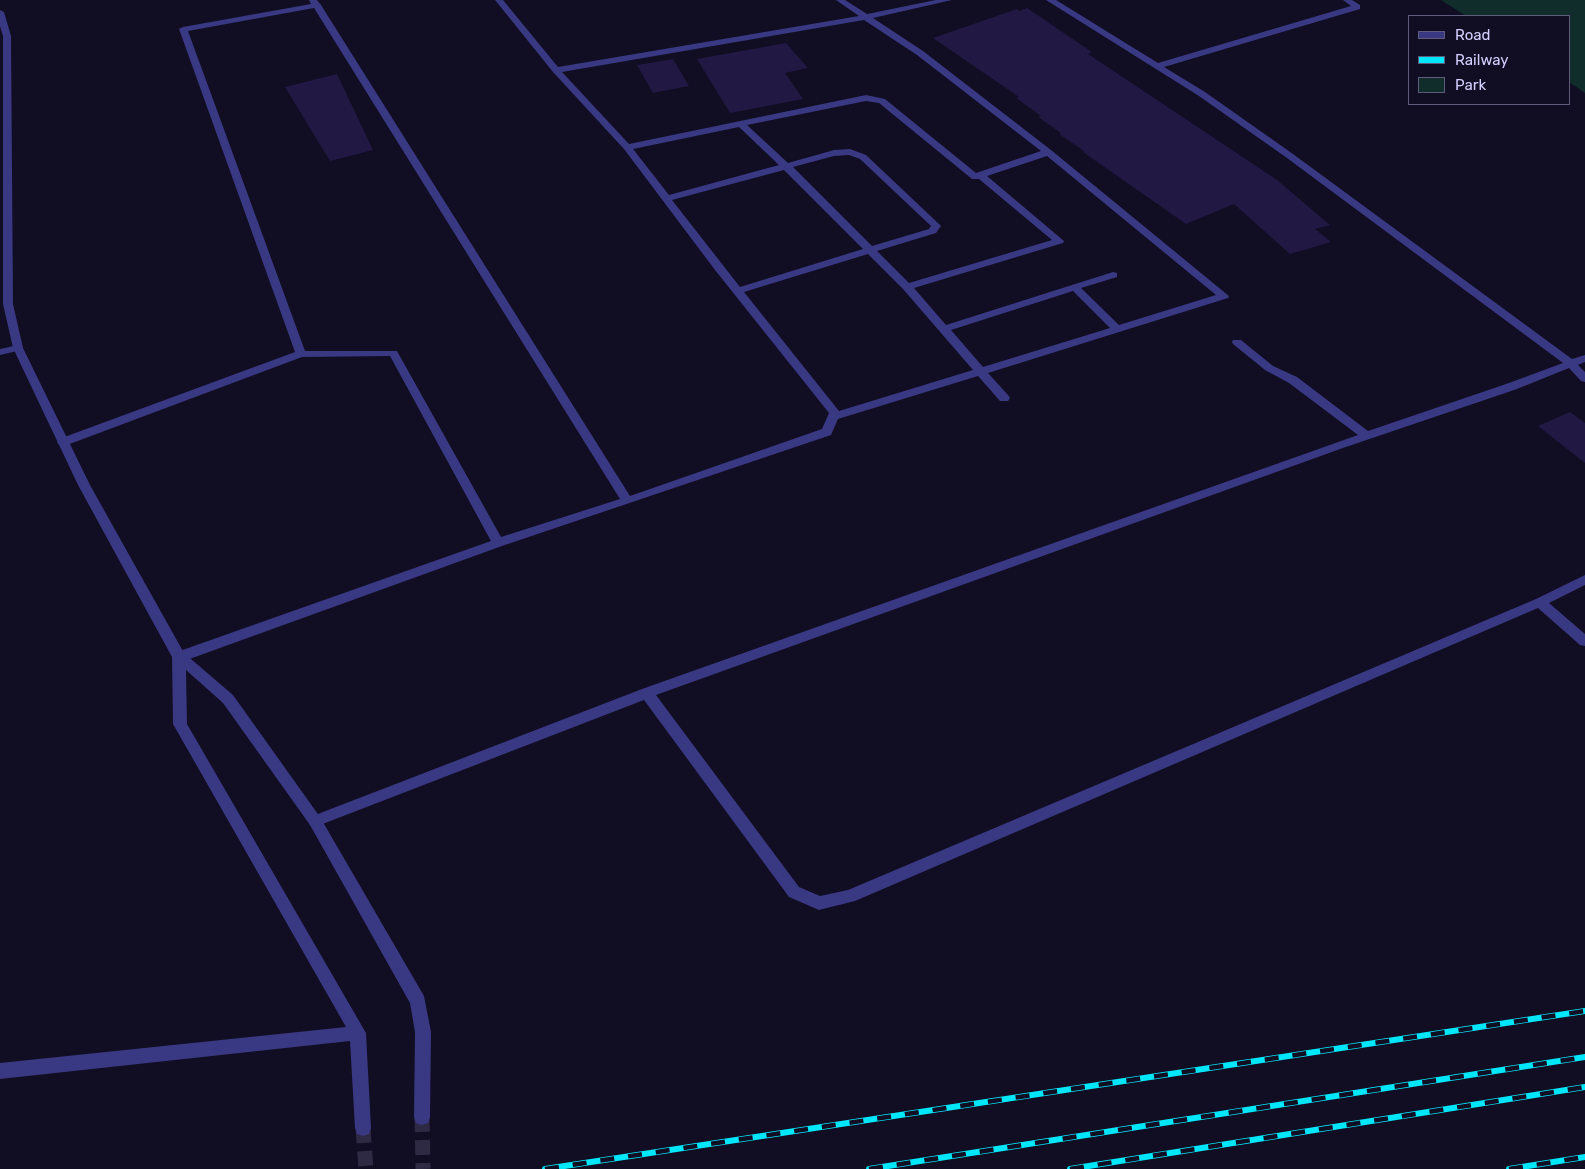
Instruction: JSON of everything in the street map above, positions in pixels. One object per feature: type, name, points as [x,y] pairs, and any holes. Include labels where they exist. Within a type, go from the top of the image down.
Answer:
[{"type":"street","points":[[179,657],[498,543],[827,432],[835,413],[737,291],[627,147],[556,70],[499,0]]},
{"type":"street","points":[[833,417],[1224,296],[1048,152],[920,53],[840,0]]},
{"type":"street","points":[[556,70],[867,17],[948,0]]},
{"type":"street","points":[[1050,0],[1202,94],[1290,156],[1570,363],[1585,378]]},
{"type":"street","points":[[1156,66],[1357,7],[1347,0]]},
{"type":"street","points":[[301,354],[183,29],[315,3],[627,501]]},
{"type":"street","points":[[0,12],[3,37],[8,304],[18,348],[84,486],[179,657],[228,699],[315,821],[418,1001],[423,1032],[422,1117]]},
{"type":"street","points":[[627,147],[866,98],[882,101],[975,177],[1048,152]]},
{"type":"street","points":[[741,124],[787,166],[907,287],[1004,398]]},
{"type":"street","points":[[666,199],[834,152],[850,152],[863,157],[936,226],[932,231],[737,291]]},
{"type":"street","points":[[907,287],[1059,240],[980,175]]},
{"type":"street","points":[[944,329],[1113,275]]},
{"type":"street","points":[[1074,287],[1117,329]]},
{"type":"street","points":[[1238,342],[1269,368],[1293,380],[1367,436]]},
{"type":"street","points":[[0,352],[18,348]]},
{"type":"street","points":[[63,442],[301,354],[393,353],[498,543]]},
{"type":"street","points":[[315,821],[647,693],[1367,436],[1514,386],[1585,358]]},
{"type":"street","points":[[647,693],[794,892],[819,903],[850,896],[1540,602],[1585,580]]},
{"type":"street","points":[[1540,602],[1585,641]]},
{"type":"street","points":[[179,657],[180,724],[358,1033],[363,1128]]},
{"type":"street","points":[[0,1070],[358,1033]]},
{"type":"green space","points":[[1441,0],[1585,0],[1585,93],[1570,83],[1570,15],[1464,15]]},
{"type":"building","points":[[1027,8],[1092,52],[1088,54],[1277,180],[1330,225],[1315,229],[1331,242],[1290,254],[1234,204],[1186,224],[1059,134],[1061,133],[1038,117],[1041,116],[1016,98],[1019,97],[933,38],[1017,9],[1019,11]]},
{"type":"building","points":[[786,43],[808,68],[785,73],[803,99],[730,113],[697,59]]},
{"type":"building","points":[[673,59],[689,86],[653,93],[637,65]]},
{"type":"building","points":[[337,74],[373,150],[330,161],[285,87]]},
{"type":"building","points":[[1570,412],[1585,423],[1585,463],[1538,426]]},
{"type":"tunnel","points":[[422,1117],[423,1169]]},
{"type":"tunnel","points":[[363,1128],[366,1169]]},
{"type":"railway","points":[[545,1169],[1585,1011]]},
{"type":"railway","points":[[869,1169],[1585,1057]]},
{"type":"railway","points":[[1070,1169],[1585,1087]]},
{"type":"railway","points":[[1509,1169],[1585,1157]]}]
